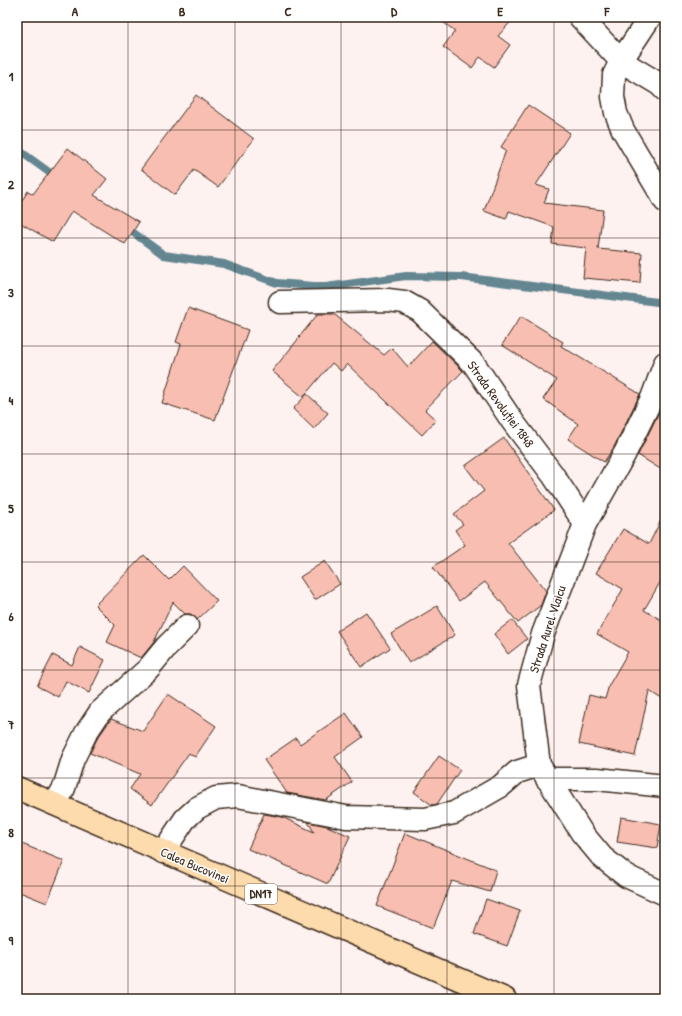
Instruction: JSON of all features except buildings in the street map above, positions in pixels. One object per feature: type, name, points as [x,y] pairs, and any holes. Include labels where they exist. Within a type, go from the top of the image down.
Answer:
[{"type":"highway","name":"Calea Bucovinei","points":[[17,788],[505,999]]},
{"type":"street","points":[[580,17],[621,61],[659,84],[665,90]]},
{"type":"street","points":[[650,17],[621,61],[614,75],[614,97],[616,113],[623,130],[665,201]]},
{"type":"street","name":"Strada Revoluției 1848","points":[[280,302],[388,300],[404,302],[420,311],[474,364],[513,422],[553,474],[585,524]]},
{"type":"street","name":"Strada Aurel Vlaicu","points":[[543,772],[529,685],[543,634],[585,524],[625,453],[652,398],[665,363]]},
{"type":"street","points":[[55,804],[64,788],[86,733],[100,712],[148,669],[167,646],[187,626]]},
{"type":"street","points":[[163,852],[185,819],[197,808],[216,798],[238,796],[346,817],[425,819],[454,813],[501,786],[517,772],[543,772],[665,786]]},
{"type":"street","points":[[543,772],[582,833],[602,857],[626,876],[665,894]]},
{"type":"waterway","points":[[17,149],[57,178]]},
{"type":"waterway","points":[[124,226],[164,255],[224,264],[277,283],[326,287],[406,276],[461,277],[665,303]]}]
